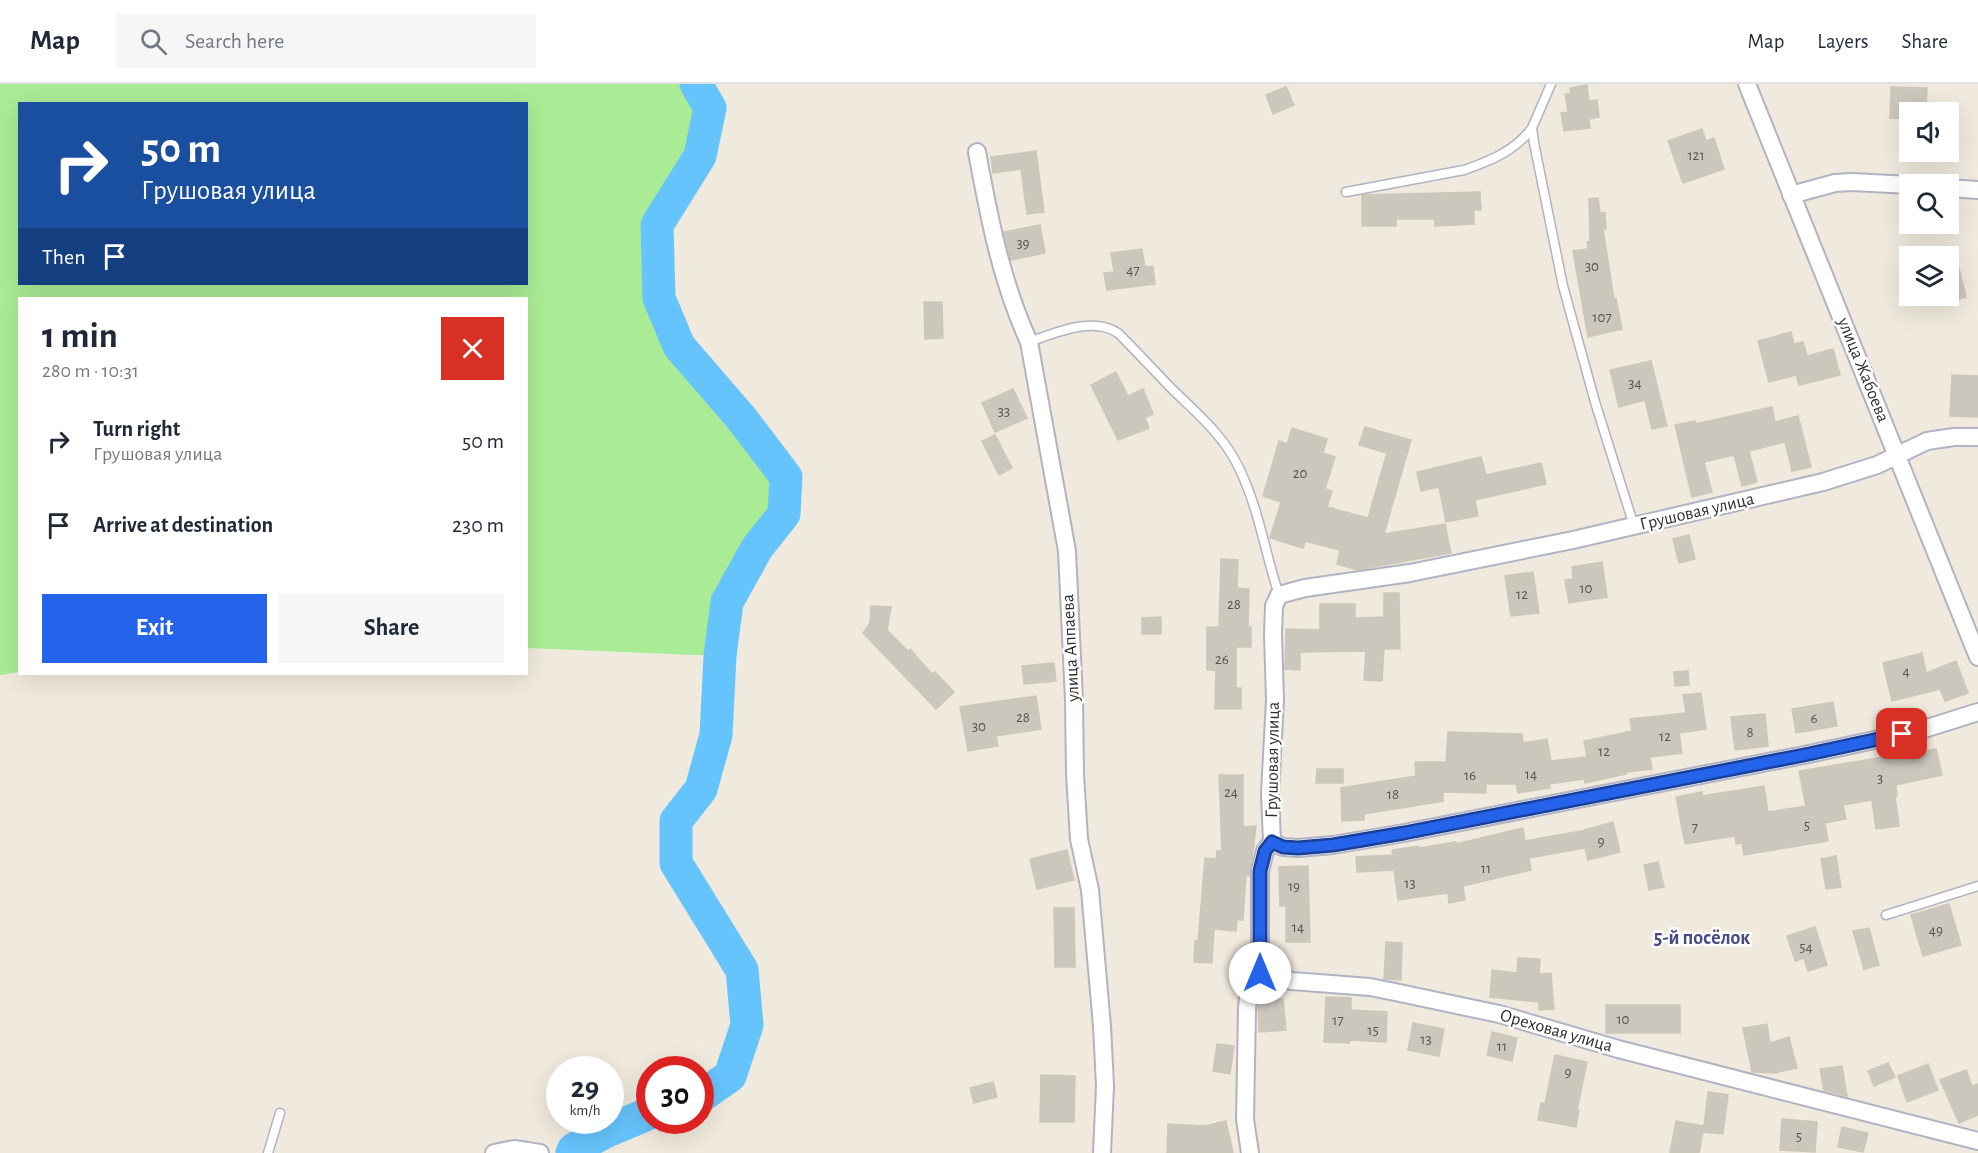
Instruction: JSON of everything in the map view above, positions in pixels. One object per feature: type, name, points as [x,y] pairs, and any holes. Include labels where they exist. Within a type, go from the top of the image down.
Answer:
[{"type":"street","name":"улица Жабоева","points":[[1747,84],[1978,657]]},
{"type":"street","name":"улица Аппаева","points":[[976,152],[1001,266],[1018,318],[1029,342],[1067,551],[1079,839],[1090,890],[1102,1026],[1105,1086],[1102,1153]]},
{"type":"street","points":[[1791,195],[1835,183],[1899,184]]},
{"type":"street","points":[[1959,189],[1978,190]]},
{"type":"street","name":"Грушовая улица","points":[[1978,438],[1954,437],[1927,441],[1877,465],[1823,482],[1634,526],[1410,573],[1305,588],[1279,595],[1274,606],[1273,634],[1275,699],[1270,793],[1272,842],[1283,847],[1298,848],[1333,845],[1404,833],[1804,755],[1922,730],[1978,712]]},
{"type":"street","points":[[1250,1153],[1245,1119],[1247,1009],[1248,997],[1260,973],[1260,871],[1265,851],[1272,842]]},
{"type":"street","name":"Ореховая улица","points":[[1260,973],[1292,981],[1395,992],[1498,1014],[1618,1049],[1978,1141]]},
{"type":"street","points":[[494,1153],[514,1149],[540,1153]]},
{"type":"lane","points":[[1346,192],[1464,171],[1480,165],[1523,140],[1532,128],[1551,84]]},
{"type":"lane","points":[[1532,128],[1563,286],[1595,402],[1634,526]]},
{"type":"lane","points":[[1029,342],[1084,327],[1100,325],[1109,327],[1118,333],[1169,386],[1200,414],[1228,448],[1240,469],[1261,527],[1279,595]]},
{"type":"lane","points":[[1886,915],[1978,886]]},
{"type":"lane","points":[[268,1153],[280,1113]]},
{"type":"green space","points":[[0,84],[696,84],[710,108],[700,156],[657,225],[659,298],[679,346],[742,419],[786,477],[784,514],[757,548],[727,602],[720,656],[528,648],[528,297],[18,297],[18,672],[0,675]]},
{"type":"building","points":[[1587,85],[1589,101],[1597,100],[1599,117],[1589,119],[1590,128],[1564,131],[1561,113],[1568,112],[1565,94],[1571,93],[1570,88]]},
{"type":"building","points":[[1286,87],[1294,105],[1273,114],[1266,95]]},
{"type":"building","points":[[1891,87],[1927,88],[1926,102],[1899,102],[1899,118],[1890,118]]},
{"type":"building","points":[[1702,129],[1706,141],[1714,138],[1724,169],[1683,183],[1668,141]]},
{"type":"building","points":[[1036,151],[1044,212],[1027,214],[1021,169],[993,173],[991,157]]},
{"type":"building","points":[[1480,192],[1481,210],[1474,210],[1474,224],[1435,226],[1435,219],[1396,219],[1396,226],[1362,226],[1362,195]]},
{"type":"building","points":[[1598,198],[1600,213],[1605,213],[1606,229],[1603,229],[1614,299],[1616,299],[1622,329],[1588,337],[1573,251],[1588,249],[1587,242],[1590,241],[1589,199]]},
{"type":"building","points":[[1040,225],[1045,253],[1011,260],[1004,232]]},
{"type":"building","points":[[1142,249],[1145,267],[1153,266],[1155,284],[1107,290],[1104,273],[1114,272],[1111,253]]},
{"type":"building","points":[[1959,269],[1966,297],[1959,299]]},
{"type":"building","points":[[924,302],[942,302],[943,338],[925,339]]},
{"type":"building","points":[[1791,332],[1794,344],[1803,342],[1807,356],[1833,349],[1840,375],[1799,385],[1796,375],[1769,382],[1758,341]]},
{"type":"building","points":[[1651,361],[1667,426],[1652,429],[1645,400],[1619,407],[1610,370]]},
{"type":"building","points":[[1116,372],[1128,396],[1143,389],[1153,414],[1145,418],[1149,428],[1118,440],[1091,385]]},
{"type":"building","points":[[1952,375],[1978,376],[1978,417],[1950,416]]},
{"type":"building","points":[[1013,389],[1027,418],[995,432],[982,403]]},
{"type":"building","points":[[1772,407],[1775,422],[1798,416],[1811,467],[1792,471],[1785,442],[1749,451],[1757,482],[1742,486],[1734,455],[1704,462],[1712,492],[1692,497],[1675,425],[1695,421],[1695,424]]},
{"type":"building","points":[[1365,427],[1411,440],[1384,534],[1445,524],[1451,553],[1357,570],[1337,564],[1340,550],[1305,541],[1303,548],[1270,538],[1281,502],[1263,496],[1279,441],[1287,444],[1292,428],[1327,439],[1323,453],[1335,457],[1325,489],[1332,491],[1327,507],[1368,518],[1387,453],[1359,445]]},
{"type":"building","points":[[995,435],[1012,468],[999,475],[982,441]]},
{"type":"building","points":[[1481,457],[1486,475],[1541,463],[1546,484],[1475,500],[1478,516],[1446,522],[1439,487],[1421,491],[1417,472]]},
{"type":"building","points":[[1689,535],[1695,559],[1679,563],[1673,539]]},
{"type":"building","points":[[1221,559],[1238,560],[1237,588],[1249,589],[1248,627],[1251,627],[1251,647],[1236,647],[1236,688],[1241,688],[1241,709],[1215,709],[1216,670],[1207,670],[1207,627],[1219,627]]},
{"type":"building","points":[[1602,562],[1607,597],[1569,603],[1565,580],[1573,579],[1572,567]]},
{"type":"building","points":[[1533,572],[1539,613],[1511,616],[1505,576]]},
{"type":"building","points":[[1384,593],[1399,593],[1400,649],[1384,649],[1382,681],[1364,680],[1366,651],[1300,652],[1300,670],[1285,669],[1286,629],[1320,630],[1320,604],[1355,604],[1355,618],[1384,617]]},
{"type":"building","points":[[871,606],[891,607],[887,630],[954,692],[936,709],[863,633],[870,623]]},
{"type":"building","points":[[1161,617],[1161,634],[1142,634],[1142,618]]},
{"type":"building","points":[[1922,653],[1926,673],[1956,661],[1968,693],[1945,701],[1940,689],[1892,701],[1883,663]]},
{"type":"building","points":[[1054,663],[1056,681],[1024,684],[1022,666]]},
{"type":"building","points":[[1688,671],[1689,685],[1675,686],[1674,672]]},
{"type":"building","points":[[1701,693],[1706,729],[1679,733],[1682,753],[1650,757],[1652,769],[1626,772],[1626,774],[1585,783],[1584,779],[1549,784],[1550,788],[1518,793],[1516,784],[1486,784],[1486,793],[1443,792],[1443,801],[1364,814],[1364,820],[1342,821],[1341,788],[1416,776],[1415,762],[1446,762],[1448,732],[1522,734],[1523,743],[1547,739],[1551,761],[1587,757],[1584,741],[1632,731],[1630,719],[1686,713],[1683,695]]},
{"type":"building","points":[[1036,696],[1041,729],[996,736],[998,746],[968,751],[960,707]]},
{"type":"building","points":[[1833,702],[1837,726],[1796,733],[1792,709]]},
{"type":"building","points":[[1765,714],[1768,746],[1735,750],[1731,717]]},
{"type":"building","points":[[1936,749],[1942,775],[1896,785],[1897,796],[1895,797],[1899,826],[1876,829],[1872,800],[1843,805],[1846,819],[1825,823],[1828,841],[1744,855],[1742,843],[1736,844],[1735,836],[1685,844],[1676,797],[1702,792],[1702,796],[1764,786],[1768,812],[1806,806],[1799,771],[1890,756],[1891,759]]},
{"type":"building","points":[[1317,769],[1343,769],[1343,783],[1316,783]]},
{"type":"building","points":[[1219,775],[1243,775],[1243,827],[1256,826],[1250,876],[1246,875],[1243,920],[1237,920],[1236,931],[1214,929],[1212,963],[1194,962],[1205,858],[1216,859],[1217,851],[1222,851]]},
{"type":"building","points":[[1613,822],[1620,852],[1588,860],[1585,848],[1529,858],[1531,870],[1463,886],[1465,900],[1449,903],[1448,893],[1398,900],[1394,870],[1357,872],[1356,857],[1393,855],[1392,850],[1456,842],[1456,844],[1523,828],[1525,841],[1581,831]]},
{"type":"building","points":[[1067,850],[1074,880],[1037,889],[1030,859]]},
{"type":"building","points":[[1836,856],[1841,887],[1826,889],[1821,859]]},
{"type":"building","points":[[1658,862],[1664,887],[1649,890],[1644,865]]},
{"type":"building","points":[[1308,866],[1310,942],[1286,942],[1286,906],[1280,906],[1279,867]]},
{"type":"building","points":[[1949,904],[1961,945],[1923,956],[1911,915]]},
{"type":"building","points":[[1054,908],[1074,908],[1075,967],[1055,967]]},
{"type":"building","points":[[1815,927],[1827,965],[1808,971],[1804,958],[1795,961],[1787,936]]},
{"type":"building","points":[[1869,928],[1879,965],[1864,969],[1853,931]]},
{"type":"building","points":[[1386,942],[1402,943],[1401,980],[1384,979]]},
{"type":"building","points":[[1518,958],[1540,959],[1539,974],[1551,973],[1554,1009],[1539,1010],[1539,1002],[1490,997],[1492,970],[1517,973]]},
{"type":"building","points":[[1326,997],[1351,998],[1351,1010],[1387,1012],[1386,1042],[1350,1040],[1349,1043],[1324,1042]]},
{"type":"building","points":[[1283,999],[1286,1030],[1259,1032],[1258,1001]]},
{"type":"building","points":[[1606,1005],[1680,1005],[1680,1033],[1606,1033]]},
{"type":"building","points":[[1413,1023],[1444,1029],[1439,1056],[1408,1050]]},
{"type":"building","points":[[1767,1024],[1770,1043],[1789,1037],[1797,1068],[1775,1073],[1752,1072],[1743,1028]]},
{"type":"building","points":[[1492,1032],[1517,1038],[1512,1061],[1487,1055]]},
{"type":"building","points":[[1217,1044],[1234,1046],[1230,1074],[1213,1071]]},
{"type":"building","points":[[1555,1055],[1587,1062],[1577,1110],[1579,1110],[1576,1127],[1538,1120],[1541,1103],[1545,1104]]},
{"type":"building","points":[[1888,1063],[1895,1077],[1874,1086],[1868,1071]]},
{"type":"building","points":[[1928,1064],[1938,1090],[1907,1102],[1898,1076]]},
{"type":"building","points":[[1842,1066],[1847,1096],[1824,1090],[1820,1069]]},
{"type":"building","points":[[1966,1070],[1972,1086],[1978,1084],[1978,1115],[1959,1123],[1940,1080]]},
{"type":"building","points":[[1041,1075],[1075,1076],[1074,1122],[1040,1122]]},
{"type":"building","points":[[993,1082],[997,1097],[974,1103],[970,1088]]},
{"type":"building","points":[[1708,1092],[1728,1095],[1723,1134],[1703,1132],[1699,1153],[1670,1153],[1676,1121],[1704,1126]]},
{"type":"building","points":[[1782,1119],[1817,1122],[1815,1152],[1780,1150]]},
{"type":"building","points":[[1226,1121],[1233,1153],[1167,1153],[1168,1124],[1205,1126]]},
{"type":"building","points":[[1842,1127],[1868,1133],[1863,1152],[1838,1147]]},
{"type":"waterway","points":[[696,84],[710,108],[700,156],[657,225],[659,298],[679,346],[742,419],[786,477],[784,514],[757,548],[727,602],[720,656],[716,735],[701,789],[676,821],[676,863],[742,970],[747,1025],[730,1076],[714,1087]]},
{"type":"waterway","points":[[572,1153],[574,1149],[605,1132],[636,1119]]},
{"type":"district","name":"5-й посёлок","points":[[1702,938]]},
{"type":"route","points":[[1260,973],[1260,871],[1265,851],[1272,842],[1283,847],[1298,848],[1333,845],[1404,833],[1902,734]]}]
